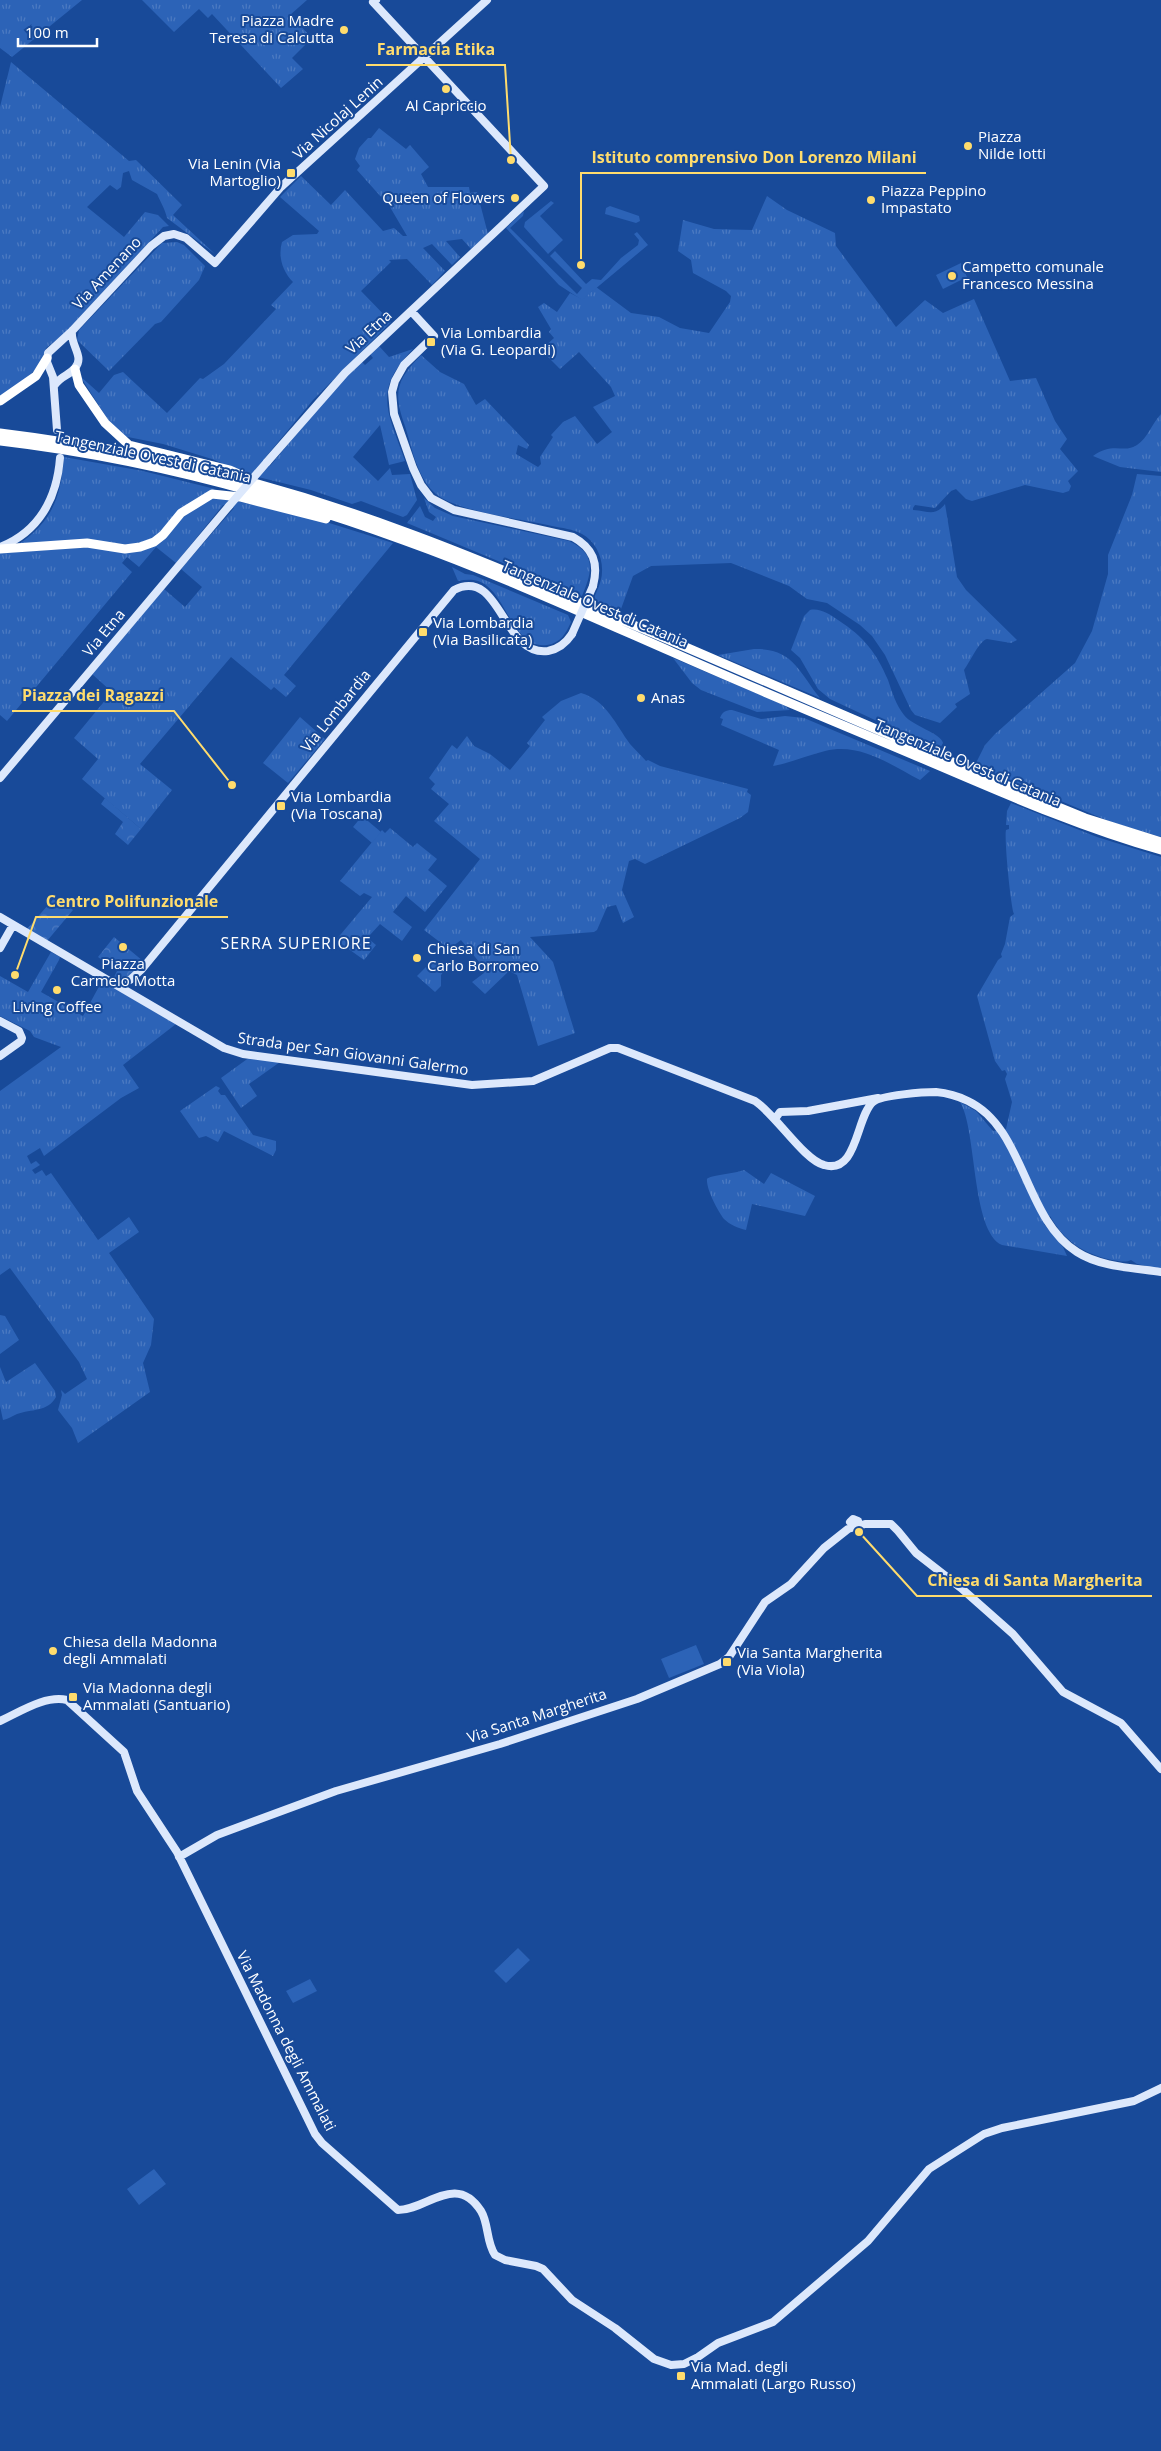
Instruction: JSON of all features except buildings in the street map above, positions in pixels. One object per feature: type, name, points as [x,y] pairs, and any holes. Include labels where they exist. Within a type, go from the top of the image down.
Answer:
[{"type":"highway","points":[[0,401],[36,376],[47,358]]},
{"type":"highway","points":[[75,369],[79,385],[105,423],[130,445],[230,470],[271,489]]},
{"type":"highway","name":"Tangenziale Ovest di Catania","points":[[0,433],[78,444],[193,468],[310,499],[391,526],[514,574],[1044,802],[1085,818],[1161,842]]},
{"type":"highway","name":"Tangenziale Ovest di Catania","points":[[0,441],[76,452],[191,476],[307,507],[405,540],[510,582],[755,689],[1033,806],[1082,825],[1161,850]]},
{"type":"highway","points":[[0,548],[87,543],[125,549],[140,547],[154,542],[163,535],[181,513],[212,494],[240,497],[405,540]]},
{"type":"street","name":"Via Nicolaj Lenin","points":[[214,263],[281,187],[488,0]]},
{"type":"street","points":[[374,1],[424,58]]},
{"type":"street","name":"Via Etna","points":[[0,778],[332,386],[544,186],[424,58]]},
{"type":"street","name":"Via Amenano","points":[[72,331],[151,246],[164,236],[174,234],[186,238],[214,263]]},
{"type":"street","name":"Via Lombardia","points":[[133,980],[454,590],[468,586],[485,592],[516,636],[530,648],[546,651],[558,648],[572,634],[593,586],[597,572],[595,560],[584,544],[572,537],[454,510],[431,498],[421,485],[394,414],[392,392],[394,381],[404,365],[434,336],[411,311]]},
{"type":"street","points":[[57,430],[52,370],[47,358],[50,348],[59,343],[72,331]]},
{"type":"street","points":[[54,386],[64,374],[75,369],[79,359],[72,346],[72,331]]},
{"type":"street","points":[[59,343],[72,346]]},
{"type":"street","points":[[52,370],[64,374]]},
{"type":"street","points":[[0,548],[26,533],[45,511],[55,488],[60,458]]},
{"type":"street","name":"Strada per San Giovanni Galermo","points":[[0,917],[229,1050],[243,1054],[472,1085],[533,1081],[610,1048],[618,1048],[755,1102],[775,1119],[812,1158],[823,1165],[829,1166],[841,1163],[850,1154],[868,1108]]},
{"type":"street","points":[[0,948],[13,924]]},
{"type":"street","points":[[114,983],[133,980]]},
{"type":"street","points":[[126,990],[133,980]]},
{"type":"street","points":[[133,980],[140,998]]},
{"type":"street","points":[[0,1021],[19,1031],[22,1038],[0,1056]]},
{"type":"street","points":[[775,1119],[777,1113],[887,1097],[934,1092],[960,1097],[983,1110],[1004,1136],[1047,1219],[1065,1243],[1086,1257],[1161,1272]]},
{"type":"street","points":[[853,1102],[864,1102],[868,1108],[872,1102],[887,1097]]},
{"type":"street","points":[[755,1102],[785,1112]]},
{"type":"street","name":"Via Santa Margherita","points":[[179,1857],[217,1835],[336,1791],[500,1744],[637,1699],[720,1664],[729,1657],[765,1602],[791,1584],[824,1548],[848,1529],[858,1524],[886,1523],[895,1527],[916,1553],[961,1588],[1019,1640],[1063,1692],[1121,1722],[1161,1768]]},
{"type":"street","name":"Via Madonna degli Ammalati","points":[[0,1721],[41,1703],[67,1700],[124,1752],[137,1791],[163,1828],[179,1857],[315,2134],[322,2143],[398,2210],[415,2207],[440,2194],[453,2193],[465,2197],[480,2211],[495,2255],[506,2260],[543,2269],[572,2300],[620,2332],[647,2355],[663,2363],[676,2365],[691,2361],[718,2343],[773,2322],[868,2241],[929,2169],[984,2134],[1002,2128],[1134,2101],[1161,2088]]},
{"type":"green space","points":[[0,0],[82,0],[12,57],[0,48]]},
{"type":"green space","points":[[142,0],[307,0],[290,15],[312,38],[292,58],[303,69],[281,88],[212,14],[208,18],[199,9],[174,32]]},
{"type":"green space","points":[[11,62],[129,161],[136,160],[182,205],[173,215],[215,254],[167,218],[157,194],[132,180],[129,171],[123,173],[121,187],[117,190],[110,185],[87,207],[124,237],[145,212],[158,215],[169,226],[163,227],[64,334],[46,348],[39,366],[18,386],[0,397],[0,107]]},
{"type":"green space","points":[[379,128],[406,149],[410,145],[429,167],[421,174],[428,187],[469,187],[470,193],[477,192],[488,234],[471,249],[462,239],[446,241],[460,257],[452,265],[432,244],[423,248],[445,271],[432,285],[407,259],[389,260],[391,262],[361,291],[391,322],[313,400],[264,459],[270,466],[335,388],[362,362],[365,365],[373,358],[370,354],[379,346],[389,357],[413,349],[392,377],[387,402],[393,429],[405,461],[389,465],[380,425],[353,457],[378,481],[390,468],[392,475],[410,474],[417,500],[407,515],[403,517],[361,501],[352,504],[311,490],[246,474],[212,459],[163,444],[123,436],[112,426],[80,376],[99,393],[114,375],[123,372],[167,413],[200,378],[203,379],[224,364],[276,309],[271,305],[293,282],[286,273],[282,263],[280,253],[282,242],[293,235],[317,234],[319,231],[280,197],[301,176],[331,205],[345,190],[383,231],[394,228],[403,236],[407,236],[390,207],[357,170],[360,166],[355,159],[359,148]]},
{"type":"green space","points":[[767,196],[787,210],[835,233],[836,246],[896,327],[925,300],[943,313],[974,299],[1010,381],[1036,378],[1055,421],[1067,439],[1060,449],[1078,471],[1068,481],[1071,486],[1069,491],[1063,493],[1025,485],[972,501],[966,499],[956,489],[951,491],[935,508],[915,505],[913,508],[913,510],[934,512],[938,511],[945,504],[957,577],[966,590],[1017,640],[1011,643],[987,639],[981,644],[964,670],[970,694],[955,704],[957,707],[940,723],[915,715],[885,655],[872,636],[860,625],[827,603],[807,599],[789,586],[731,563],[651,566],[633,576],[621,609],[593,601],[602,576],[602,566],[597,550],[587,537],[579,532],[491,514],[459,506],[446,500],[436,494],[424,480],[413,453],[401,414],[398,395],[406,372],[421,355],[440,372],[464,384],[476,405],[485,399],[529,445],[527,449],[518,445],[516,454],[538,467],[541,464],[540,457],[553,437],[551,435],[563,422],[575,416],[597,444],[612,432],[593,407],[615,396],[611,387],[579,352],[560,369],[541,350],[554,338],[549,332],[551,329],[538,307],[544,303],[557,312],[570,293],[582,299],[596,287],[631,313],[659,317],[680,328],[709,333],[730,302],[731,296],[726,291],[693,273],[691,260],[678,251],[683,220],[714,229],[752,230]]},
{"type":"green space","points":[[551,201],[554,203],[540,216],[563,240],[548,254],[524,227],[525,222]]},
{"type":"green space","points":[[610,206],[639,216],[640,221],[636,223],[605,214],[606,208]]},
{"type":"green space","points":[[524,211],[523,216],[510,228],[577,294],[582,288],[550,256],[555,251],[586,284],[592,279],[601,280],[621,258],[638,245],[639,240],[634,234],[637,232],[648,245],[582,300],[559,285],[506,228]]},
{"type":"green space","points":[[177,242],[184,245],[205,266],[199,280],[161,322],[155,324],[109,371],[77,340],[79,330],[162,243]]},
{"type":"green space","name":"Campetto comunale Francesco Messina","points":[[961,263],[967,277],[943,289],[936,275]]},
{"type":"green space","points":[[1161,414],[1161,472],[1120,467],[1093,456],[1106,449],[1127,448],[1137,445]]},
{"type":"green space","points":[[64,457],[143,471],[215,489],[179,510],[160,536],[132,545],[87,540],[19,544],[40,526],[53,506],[63,471]]},
{"type":"green space","points":[[1137,474],[1161,476],[1161,837],[1111,822],[975,765],[985,745],[995,734],[1075,663],[1092,631],[1108,574],[1108,555],[1132,495]]},
{"type":"green space","points":[[220,497],[326,522],[393,543],[284,675],[296,686],[286,697],[274,687],[271,690],[231,657],[140,764],[172,790],[141,829],[82,779],[98,759],[74,738],[112,692],[92,674],[164,589],[185,607],[202,587],[181,569],[234,508],[223,505],[176,563],[156,547],[139,567],[127,557],[122,563],[132,572],[32,692],[29,691],[24,694],[26,698],[7,721],[0,715],[0,553],[158,543],[188,511],[203,502]]},
{"type":"green space","points":[[424,498],[435,508],[453,516],[569,541],[578,546],[588,558],[590,564],[588,579],[582,596],[407,523],[420,506],[425,517],[433,521],[436,517],[429,512]]},
{"type":"green space","points":[[452,567],[568,615],[571,622],[567,630],[559,640],[552,644],[536,644],[527,640],[519,632],[501,603],[487,586],[473,580],[458,581]]},
{"type":"green space","points":[[810,610],[817,610],[828,614],[847,626],[862,639],[879,661],[901,711],[913,723],[941,739],[943,743],[939,750],[830,699],[818,689],[800,658],[791,650],[804,616]]},
{"type":"green space","points":[[754,649],[767,650],[786,657],[794,663],[820,698],[718,655]]},
{"type":"green space","points":[[673,658],[784,705],[790,710],[757,712],[701,690],[692,683]]},
{"type":"green space","points":[[581,693],[590,696],[604,707],[630,744],[646,761],[748,789],[747,792],[751,795],[748,812],[740,818],[645,864],[635,859],[629,861],[622,890],[634,917],[623,923],[616,905],[607,907],[597,930],[594,932],[530,937],[553,962],[575,1033],[538,1046],[517,975],[509,971],[485,994],[472,982],[484,973],[485,969],[461,940],[449,949],[424,930],[480,859],[434,821],[449,804],[431,789],[435,784],[429,778],[452,745],[457,749],[467,736],[474,746],[490,754],[510,770],[530,746],[527,743],[545,720],[542,717],[561,701]]},
{"type":"green space","points":[[732,710],[761,719],[785,716],[804,718],[930,771],[920,780],[875,756],[863,752],[838,749],[773,766],[779,750],[721,725],[723,719],[720,718],[722,714]]},
{"type":"green space","points":[[300,717],[325,739],[288,783],[263,763]]},
{"type":"green space","points":[[105,798],[141,829],[128,845],[115,834],[123,822],[101,804]]},
{"type":"green space","points":[[1011,803],[1097,837],[1161,857],[1161,1269],[1137,1264],[1131,1260],[1124,1262],[1092,1254],[1068,1239],[1050,1216],[1044,1220],[1044,1224],[1063,1247],[1067,1256],[1002,1245],[992,1236],[985,1221],[969,1134],[960,1102],[976,1111],[993,1131],[1006,1129],[1012,1102],[1005,1079],[1007,1074],[1005,1070],[1002,1071],[995,1061],[977,996],[998,960],[1002,957],[1001,954],[1005,944],[1010,917],[1014,914],[1006,836],[1006,830],[1009,829],[1009,825],[1006,825],[1007,811]]},
{"type":"green space","points":[[362,816],[381,832],[372,843],[353,827]]},
{"type":"green space","points":[[390,828],[413,847],[417,843],[437,859],[428,870],[447,886],[425,912],[406,896],[393,912],[412,927],[402,941],[380,924],[369,936],[370,940],[376,945],[364,960],[336,940],[372,897],[364,893],[360,896],[340,881],[382,830],[385,833]]},
{"type":"green space","points":[[56,896],[73,910],[47,941],[27,929]]},
{"type":"green space","points":[[114,937],[143,961],[130,975],[122,979],[113,979],[117,971],[98,957]]},
{"type":"green space","points":[[51,952],[60,957],[41,992],[83,1016],[102,981],[176,1024],[123,1065],[139,1088],[121,1098],[44,1156],[40,1148],[27,1156],[31,1164],[36,1161],[40,1165],[32,1170],[35,1174],[42,1170],[46,1176],[51,1173],[98,1240],[129,1217],[139,1232],[109,1253],[154,1319],[151,1345],[143,1363],[150,1392],[78,1443],[72,1428],[58,1410],[62,1395],[61,1390],[65,1394],[87,1379],[79,1362],[10,1268],[0,1275],[0,1091],[61,1047],[34,1037],[30,1031],[0,1016],[0,976],[28,992]]},
{"type":"green space","points":[[434,959],[437,960],[444,971],[441,975],[441,986],[435,992],[417,976]]},
{"type":"green space","points":[[250,1057],[280,1062],[249,1084],[257,1096],[241,1108],[221,1078]]},
{"type":"green space","points":[[216,1086],[220,1088],[218,1091],[221,1095],[225,1095],[253,1135],[276,1141],[276,1150],[273,1156],[224,1131],[218,1142],[206,1136],[199,1138],[180,1111]]},
{"type":"green space","points":[[744,1170],[764,1184],[771,1173],[815,1196],[805,1216],[752,1204],[746,1230],[726,1221],[713,1200],[708,1188],[707,1179]]},
{"type":"green space","points":[[0,1315],[5,1316],[19,1340],[0,1354]]},
{"type":"green space","points":[[35,1363],[55,1391],[56,1397],[53,1402],[44,1408],[17,1414],[3,1420],[0,1406],[0,1367],[6,1382]]},
{"type":"green space","points":[[696,1645],[704,1664],[669,1678],[661,1659]]},
{"type":"green space","points":[[518,1948],[530,1960],[506,1983],[494,1971]]},
{"type":"green space","points":[[310,1979],[317,1991],[293,2003],[286,1991]]},
{"type":"green space","points":[[154,2169],[166,2184],[139,2205],[127,2189]]},
{"type":"place","name":"Piazza Madre Teresa di Calcutta","points":[[344,30]]},
{"type":"place","name":"Al Capriccio","points":[[446,89]]},
{"type":"place","name":"Piazza Nilde Iotti","points":[[968,146]]},
{"type":"place","name":"Farmacia Etika","points":[[511,160]]},
{"type":"place","name":"Via Lenin (Via Martoglio)","points":[[291,173]]},
{"type":"place","name":"Queen of Flowers","points":[[515,198]]},
{"type":"place","name":"Piazza Peppino Impastato","points":[[871,200]]},
{"type":"place","name":"Istituto comprensivo Don Lorenzo Milani","points":[[581,265]]},
{"type":"place","name":"Campetto comunale Francesco Messina","points":[[952,276]]},
{"type":"place","name":"Via Lombardia (Via G. Leopardi)","points":[[431,342]]},
{"type":"place","name":"Via Lombardia (Via Basilicata)","points":[[423,632]]},
{"type":"place","name":"Anas","points":[[641,698]]},
{"type":"place","name":"Piazza dei Ragazzi","points":[[232,785]]},
{"type":"place","name":"Via Lombardia (Via Toscana)","points":[[281,806]]},
{"type":"place","name":"Piazza Carmelo Motta","points":[[123,947]]},
{"type":"place","name":"Chiesa di San Carlo Borromeo","points":[[417,958]]},
{"type":"place","name":"Centro Polifunzionale","points":[[15,975]]},
{"type":"place","name":"Living Coffee","points":[[57,990]]},
{"type":"place","name":"Chiesa di Santa Margherita","points":[[859,1532]]},
{"type":"place","name":"Chiesa della Madonna degli Ammalati","points":[[53,1651]]},
{"type":"place","name":"Via Santa Margherita (Via Viola)","points":[[727,1662]]},
{"type":"place","name":"Via Madonna degli Ammalati (Santuario)","points":[[73,1697]]},
{"type":"place","name":"Via Mad. degli Ammalati (Largo Russo)","points":[[681,2376]]},
{"type":"district","name":"SERRA SUPERIORE","points":[[296,943]]}]
